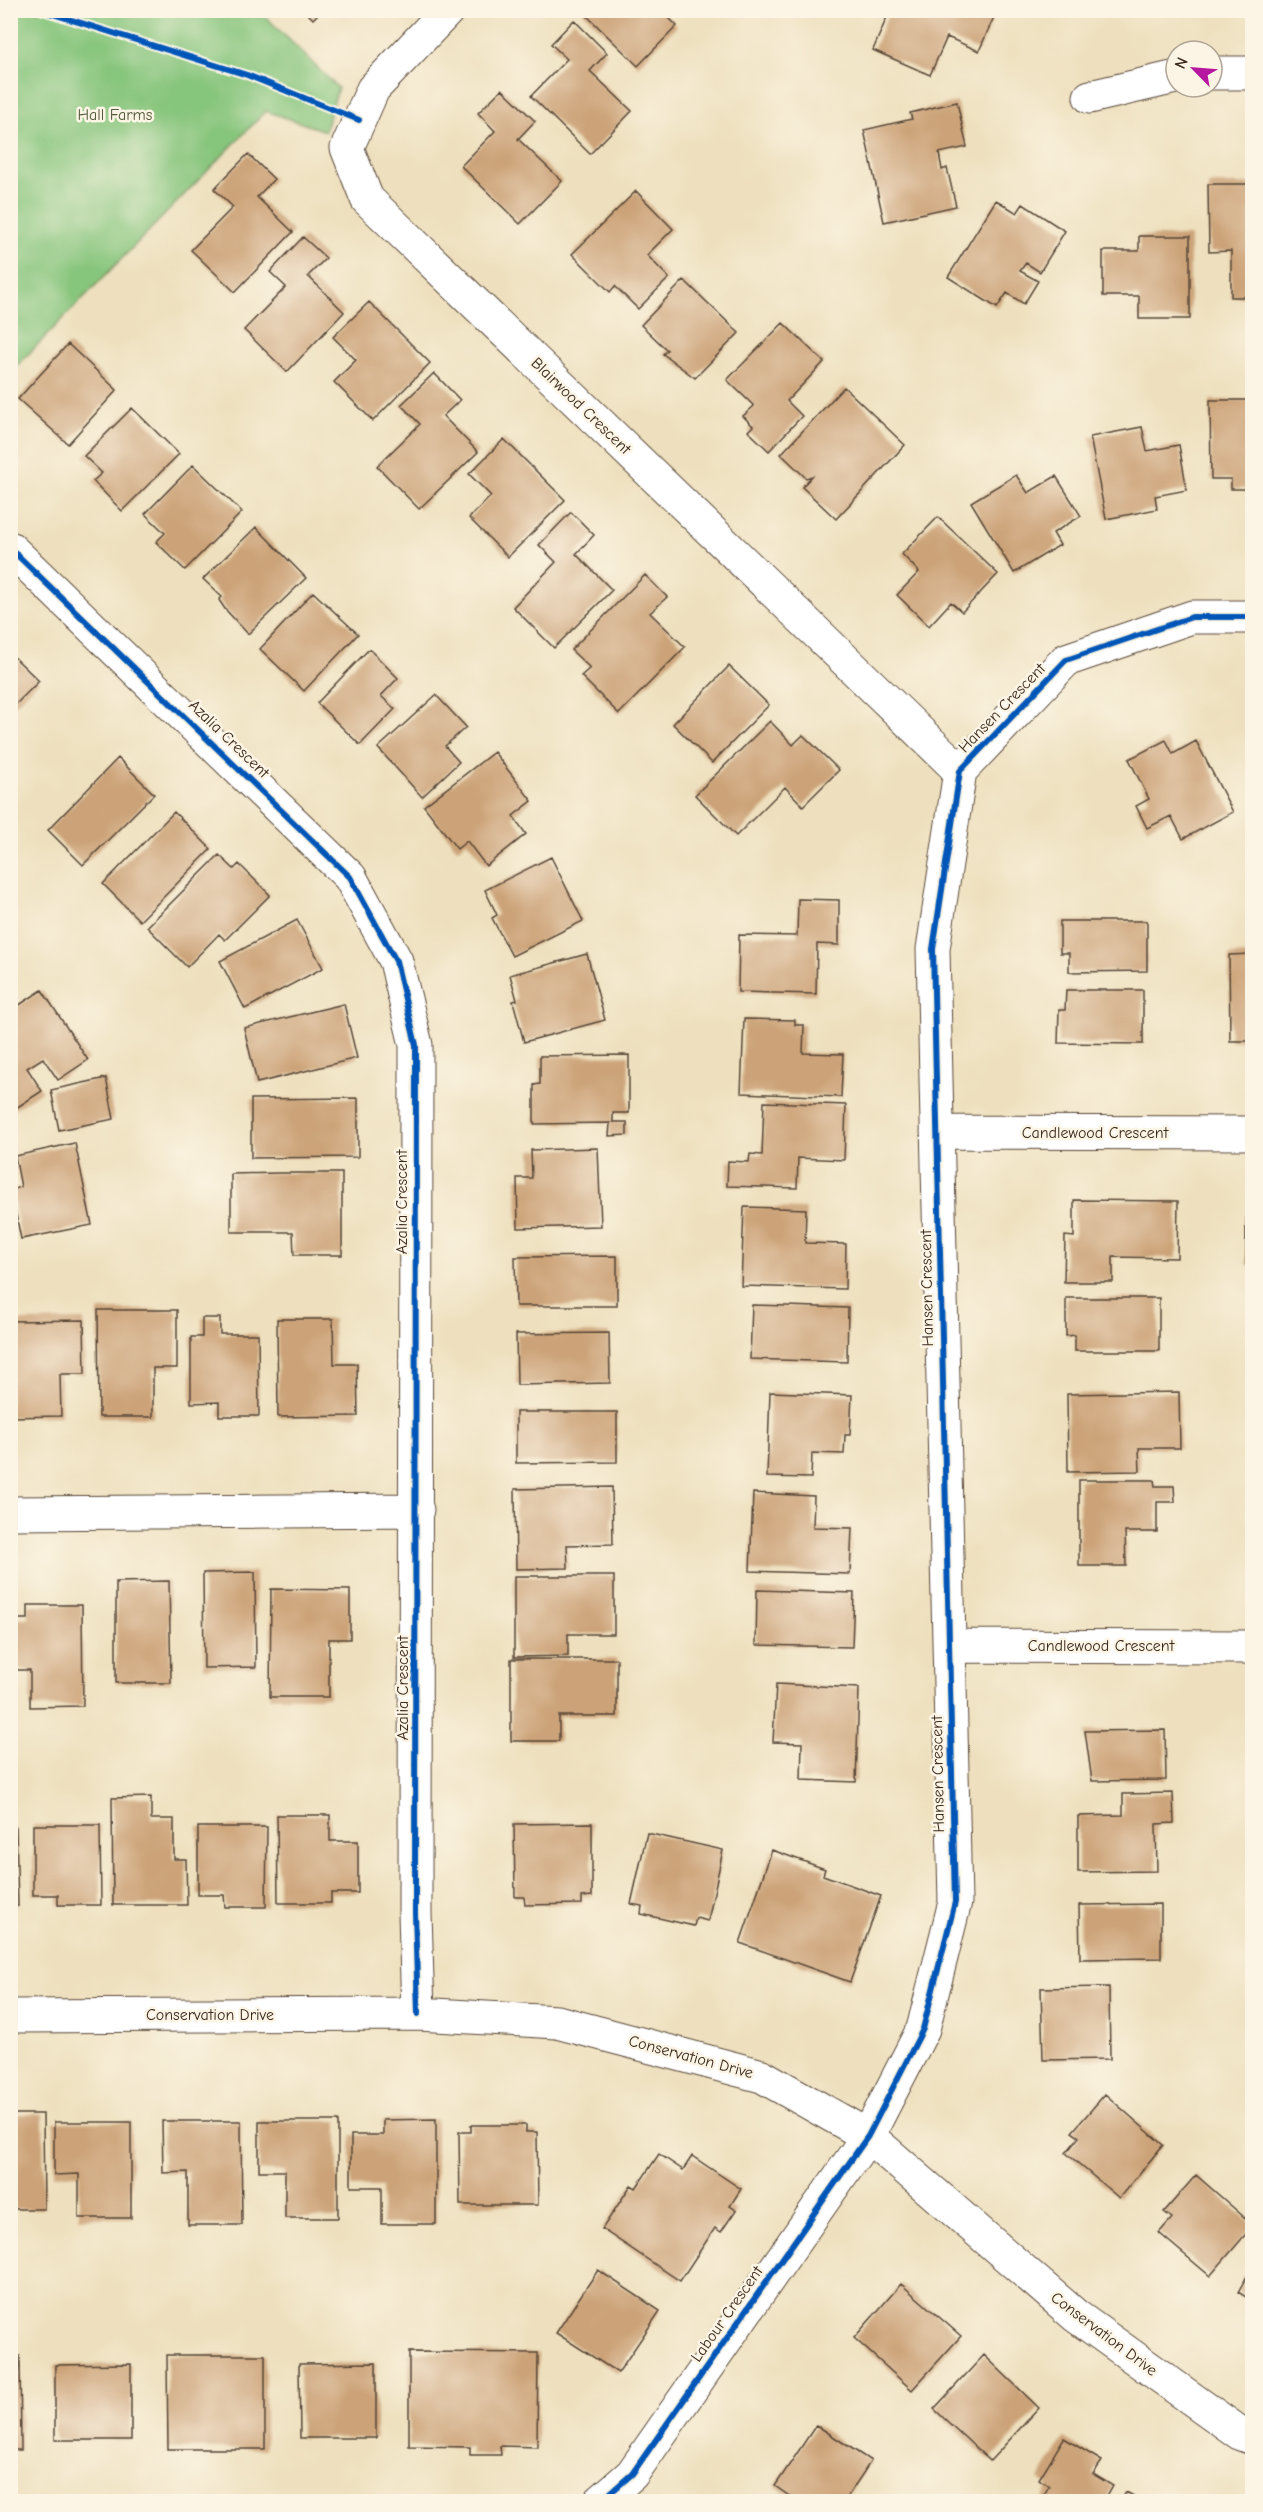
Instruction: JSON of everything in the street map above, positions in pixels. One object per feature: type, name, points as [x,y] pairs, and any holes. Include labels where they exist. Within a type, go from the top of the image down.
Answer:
[{"type":"street","name":"Blairwood Crescent","points":[[448,10],[372,89],[347,148],[367,199],[960,771]]},
{"type":"street","points":[[1224,73],[1252,73]]},
{"type":"street","points":[[1090,97],[1164,80]]},
{"type":"street","name":"Azalia Crescent","points":[[10,548],[350,877],[396,961],[416,1045],[415,1913],[418,2014]]},
{"type":"street","name":"Hansen Crescent","points":[[868,2136],[923,2029],[955,1902],[933,949],[960,771],[1066,660],[1192,617],[1252,617]]},
{"type":"street","name":"Candlewood Crescent","points":[[937,1131],[1252,1133]]},
{"type":"street","points":[[10,1513],[417,1510]]},
{"type":"street","name":"Candlewood Crescent","points":[[949,1646],[1252,1647]]},
{"type":"street","name":"Conservation Drive","points":[[10,2016],[418,2014],[557,2022],[762,2076],[868,2136],[1076,2316],[1241,2434],[1252,2438]]},
{"type":"street","name":"Labour Crescent","points":[[600,2502],[632,2474],[868,2136]]},
{"type":"green space","name":"Hall Farms","points":[[11,10],[260,11],[338,88],[325,131],[266,111],[11,372]]},
{"type":"building","points":[[304,10],[322,10],[313,19]]},
{"type":"building","points":[[581,10],[661,10],[677,26],[638,66]]},
{"type":"building","points":[[890,10],[997,10],[979,51],[947,37],[930,75],[873,50]]},
{"type":"building","points":[[574,20],[607,53],[590,71],[632,111],[590,154],[531,96],[567,59],[551,44]]},
{"type":"building","points":[[502,89],[535,121],[518,139],[562,181],[520,224],[461,166],[495,131],[478,113]]},
{"type":"building","points":[[957,102],[967,147],[939,153],[942,170],[947,168],[956,206],[884,222],[864,130],[912,119],[910,113]]},
{"type":"building","points":[[248,154],[274,179],[257,197],[293,232],[235,292],[191,250],[233,207],[214,189]]},
{"type":"building","points":[[1208,184],[1252,184],[1252,297],[1231,297],[1231,251],[1209,252]]},
{"type":"building","points":[[636,191],[673,229],[647,255],[669,278],[638,309],[615,286],[610,292],[572,254]]},
{"type":"building","points":[[996,200],[1017,213],[1023,204],[1065,231],[1040,272],[1026,263],[1020,271],[1038,281],[1024,304],[1007,293],[997,308],[948,277]]},
{"type":"building","points":[[1139,236],[1190,236],[1190,319],[1139,319],[1139,296],[1103,296],[1103,251],[1139,251]]},
{"type":"building","points":[[303,237],[326,258],[308,276],[344,312],[287,372],[244,330],[286,287],[270,272]]},
{"type":"building","points":[[684,280],[739,333],[695,378],[663,354],[667,350],[641,325]]},
{"type":"building","points":[[369,302],[430,363],[373,421],[334,382],[356,360],[333,337]]},
{"type":"building","points":[[783,323],[824,362],[787,401],[802,416],[769,451],[748,431],[753,426],[743,416],[754,406],[727,380]]},
{"type":"building","points":[[68,344],[117,390],[68,444],[18,399]]},
{"type":"building","points":[[434,373],[460,400],[443,416],[478,452],[419,509],[377,466],[420,424],[401,405]]},
{"type":"building","points":[[844,387],[905,445],[836,519],[802,487],[812,476],[806,478],[781,454]]},
{"type":"building","points":[[1210,400],[1252,400],[1252,489],[1231,489],[1231,479],[1211,479]]},
{"type":"building","points":[[132,408],[179,454],[122,511],[93,481],[102,473],[84,456]]},
{"type":"building","points":[[1142,427],[1147,451],[1179,445],[1187,490],[1155,496],[1157,509],[1106,519],[1090,437]]},
{"type":"building","points":[[504,439],[565,500],[508,557],[469,518],[491,496],[469,474]]},
{"type":"building","points":[[193,465],[242,512],[185,570],[156,542],[165,533],[145,514]]},
{"type":"building","points":[[1016,475],[1028,493],[1056,476],[1081,516],[1053,533],[1060,545],[1014,573],[971,502]]},
{"type":"building","points":[[571,512],[594,535],[576,554],[612,590],[554,648],[513,607],[556,562],[539,545]]},
{"type":"building","points":[[938,517],[998,574],[962,612],[951,602],[929,626],[897,595],[919,572],[902,554]]},
{"type":"building","points":[[256,527],[306,578],[248,634],[225,609],[219,600],[222,597],[203,579]]},
{"type":"building","points":[[645,575],[667,597],[650,613],[685,647],[619,714],[581,676],[590,668],[571,650]]},
{"type":"building","points":[[313,592],[358,634],[304,691],[260,649]]},
{"type":"building","points":[[369,649],[398,678],[381,696],[395,709],[360,745],[317,703]]},
{"type":"building","points":[[10,653],[39,681],[10,710]]},
{"type":"building","points":[[729,666],[769,705],[712,763],[673,724]]},
{"type":"building","points":[[436,695],[466,727],[445,746],[459,762],[422,797],[378,748]]},
{"type":"building","points":[[770,721],[793,745],[803,735],[839,770],[803,806],[785,787],[736,836],[695,795]]},
{"type":"building","points":[[1166,740],[1173,754],[1196,741],[1233,812],[1183,839],[1171,816],[1147,828],[1136,806],[1149,799],[1129,759]]},
{"type":"building","points":[[494,752],[532,801],[513,816],[526,834],[486,866],[467,841],[457,849],[424,806]]},
{"type":"building","points":[[118,758],[154,794],[83,865],[48,830]]},
{"type":"building","points":[[174,812],[211,849],[140,921],[103,884]]},
{"type":"building","points":[[219,855],[234,869],[239,864],[270,895],[225,940],[219,934],[187,967],[147,927]]},
{"type":"building","points":[[551,857],[583,921],[512,956],[492,918],[497,915],[485,890]]},
{"type":"building","points":[[798,899],[839,900],[839,945],[817,944],[816,994],[738,992],[739,935],[797,936]]},
{"type":"building","points":[[297,920],[323,968],[245,1009],[220,961]]},
{"type":"building","points":[[1060,921],[1147,921],[1147,971],[1069,972],[1069,953],[1060,953]]},
{"type":"building","points":[[587,954],[605,1020],[524,1042],[513,1001],[517,1000],[510,975]]},
{"type":"building","points":[[1252,954],[1252,1041],[1230,1041],[1229,955]]},
{"type":"building","points":[[42,990],[88,1060],[58,1080],[43,1058],[27,1068],[42,1091],[10,1112],[10,1011]]},
{"type":"building","points":[[1066,990],[1143,990],[1143,1044],[1058,1043],[1059,1010],[1065,1010]]},
{"type":"building","points":[[344,1004],[357,1058],[257,1083],[244,1028]]},
{"type":"building","points":[[744,1019],[795,1020],[795,1025],[804,1025],[803,1053],[843,1054],[841,1097],[741,1093]]},
{"type":"building","points":[[629,1055],[629,1113],[613,1113],[613,1122],[627,1122],[627,1135],[609,1136],[610,1123],[534,1124],[534,1085],[540,1084],[540,1056]]},
{"type":"building","points":[[106,1078],[114,1119],[59,1130],[51,1090]]},
{"type":"building","points":[[358,1098],[358,1157],[251,1158],[251,1099]]},
{"type":"building","points":[[764,1102],[846,1105],[844,1160],[798,1158],[797,1188],[727,1186],[728,1161],[749,1162],[750,1154],[762,1155]]},
{"type":"building","points":[[75,1143],[92,1225],[21,1239],[11,1190],[21,1187],[15,1156]]},
{"type":"building","points":[[598,1148],[601,1226],[518,1228],[517,1178],[532,1178],[531,1150]]},
{"type":"building","points":[[342,1173],[342,1255],[294,1255],[293,1232],[231,1232],[231,1174]]},
{"type":"building","points":[[1074,1200],[1178,1201],[1177,1258],[1113,1257],[1113,1282],[1064,1282],[1065,1236],[1074,1237]]},
{"type":"building","points":[[744,1207],[806,1209],[805,1243],[846,1244],[845,1289],[741,1286]]},
{"type":"building","points":[[1246,1218],[1252,1218],[1252,1265],[1246,1265]]},
{"type":"building","points":[[617,1256],[617,1306],[516,1306],[515,1257]]},
{"type":"building","points":[[1066,1298],[1159,1298],[1159,1351],[1075,1351],[1075,1335],[1066,1336]]},
{"type":"building","points":[[752,1305],[848,1308],[847,1362],[750,1359]]},
{"type":"building","points":[[98,1310],[177,1310],[177,1368],[153,1368],[153,1417],[99,1417]]},
{"type":"building","points":[[202,1318],[220,1318],[220,1334],[258,1334],[259,1416],[219,1416],[219,1402],[191,1403],[191,1337],[202,1337]]},
{"type":"building","points":[[277,1319],[333,1319],[334,1364],[357,1364],[358,1416],[278,1417]]},
{"type":"building","points":[[84,1320],[85,1374],[60,1374],[61,1416],[10,1417],[10,1321]]},
{"type":"building","points":[[609,1333],[610,1383],[517,1385],[516,1334]]},
{"type":"building","points":[[770,1392],[852,1395],[850,1435],[845,1435],[844,1454],[812,1453],[811,1478],[767,1477]]},
{"type":"building","points":[[1179,1392],[1180,1448],[1139,1448],[1140,1471],[1068,1472],[1067,1394]]},
{"type":"building","points":[[516,1412],[617,1412],[617,1462],[516,1463]]},
{"type":"building","points":[[1079,1480],[1154,1480],[1155,1486],[1174,1486],[1175,1502],[1157,1502],[1157,1532],[1125,1532],[1126,1566],[1079,1566]]},
{"type":"building","points":[[612,1487],[613,1544],[567,1545],[568,1568],[516,1569],[515,1489]]},
{"type":"building","points":[[753,1493],[814,1496],[813,1527],[852,1528],[850,1574],[750,1571]]},
{"type":"building","points":[[255,1572],[256,1667],[204,1668],[203,1573]]},
{"type":"building","points":[[514,1576],[614,1576],[614,1634],[568,1634],[568,1656],[514,1657]]},
{"type":"building","points":[[169,1581],[171,1683],[116,1683],[116,1582]]},
{"type":"building","points":[[271,1589],[350,1590],[350,1639],[329,1639],[329,1697],[270,1697]]},
{"type":"building","points":[[757,1590],[854,1593],[852,1647],[756,1645]]},
{"type":"building","points":[[28,1605],[82,1605],[83,1706],[30,1707],[30,1670],[10,1670],[10,1619],[28,1619]]},
{"type":"building","points":[[511,1659],[617,1659],[617,1716],[559,1716],[559,1741],[511,1741]]},
{"type":"building","points":[[776,1684],[859,1688],[856,1782],[801,1780],[802,1743],[773,1742]]},
{"type":"building","points":[[1165,1730],[1166,1780],[1092,1781],[1085,1731]]},
{"type":"building","points":[[1173,1793],[1174,1823],[1156,1824],[1157,1871],[1078,1872],[1078,1816],[1123,1815],[1123,1794]]},
{"type":"building","points":[[151,1797],[151,1819],[174,1819],[174,1859],[186,1859],[187,1905],[113,1905],[112,1798]]},
{"type":"building","points":[[277,1815],[330,1815],[330,1841],[358,1841],[358,1893],[331,1893],[331,1903],[278,1903]]},
{"type":"building","points":[[592,1823],[592,1896],[582,1897],[582,1904],[525,1905],[524,1897],[515,1897],[514,1824]]},
{"type":"building","points":[[33,1825],[100,1825],[101,1905],[58,1905],[58,1895],[33,1895]]},
{"type":"building","points":[[198,1827],[267,1827],[266,1907],[225,1907],[224,1895],[198,1895]]},
{"type":"building","points":[[10,1828],[16,1828],[18,1906],[10,1906]]},
{"type":"building","points":[[647,1833],[723,1850],[708,1921],[696,1918],[694,1926],[641,1914],[642,1906],[631,1904]]},
{"type":"building","points":[[772,1850],[825,1869],[823,1875],[881,1896],[850,1982],[740,1943]]},
{"type":"building","points":[[1161,1904],[1161,1958],[1080,1959],[1079,1905]]},
{"type":"building","points":[[1109,1987],[1110,2059],[1043,2060],[1041,1988]]},
{"type":"building","points":[[1105,2094],[1163,2145],[1119,2198],[1066,2153],[1079,2137],[1072,2132]]},
{"type":"building","points":[[10,2114],[43,2114],[44,2209],[10,2209]]},
{"type":"building","points":[[436,2119],[436,2224],[382,2224],[382,2187],[351,2187],[351,2135],[383,2135],[383,2120]]},
{"type":"building","points":[[162,2121],[241,2121],[242,2225],[188,2225],[188,2172],[163,2173]]},
{"type":"building","points":[[259,2121],[338,2121],[338,2218],[285,2218],[285,2171],[259,2171]]},
{"type":"building","points":[[54,2122],[131,2122],[131,2218],[79,2218],[79,2174],[54,2175]]},
{"type":"building","points":[[471,2125],[526,2125],[526,2132],[537,2132],[538,2205],[460,2205],[459,2132],[471,2132]]},
{"type":"building","points":[[659,2154],[683,2170],[692,2156],[741,2189],[730,2206],[736,2210],[721,2232],[715,2228],[680,2281],[602,2229],[631,2185],[636,2188]]},
{"type":"building","points":[[1196,2175],[1252,2224],[1252,2227],[1210,2276],[1159,2233],[1172,2218],[1164,2212]]},
{"type":"building","points":[[1252,2267],[1252,2301],[1238,2292]]},
{"type":"building","points":[[598,2270],[660,2311],[618,2373],[556,2333]]},
{"type":"building","points":[[901,2284],[961,2336],[912,2390],[854,2338]]},
{"type":"building","points":[[409,2352],[538,2353],[537,2447],[500,2446],[501,2455],[470,2455],[470,2447],[409,2446]]},
{"type":"building","points":[[167,2355],[265,2355],[265,2449],[168,2449]]},
{"type":"building","points":[[984,2355],[1039,2408],[990,2461],[934,2409]]},
{"type":"building","points":[[10,2356],[20,2356],[21,2450],[10,2450]]},
{"type":"building","points":[[376,2363],[376,2438],[300,2438],[299,2364]]},
{"type":"building","points":[[131,2364],[131,2440],[55,2440],[55,2365]]},
{"type":"building","points":[[816,2425],[871,2461],[844,2502],[798,2502],[775,2486]]},
{"type":"building","points":[[1064,2438],[1102,2461],[1093,2474],[1113,2486],[1104,2502],[1040,2502],[1049,2486],[1039,2479]]},
{"type":"building","points":[[1126,2492],[1145,2502],[1121,2502]]},
{"type":"cycle path","points":[[40,10],[247,75],[359,120]]},
{"type":"cycle path","points":[[10,548],[350,877],[396,961],[416,1045],[415,1913],[418,2014]]},
{"type":"cycle path","points":[[600,2502],[632,2474],[868,2136],[923,2029],[955,1902],[933,949],[960,771],[1066,660],[1192,617],[1252,617]]}]
